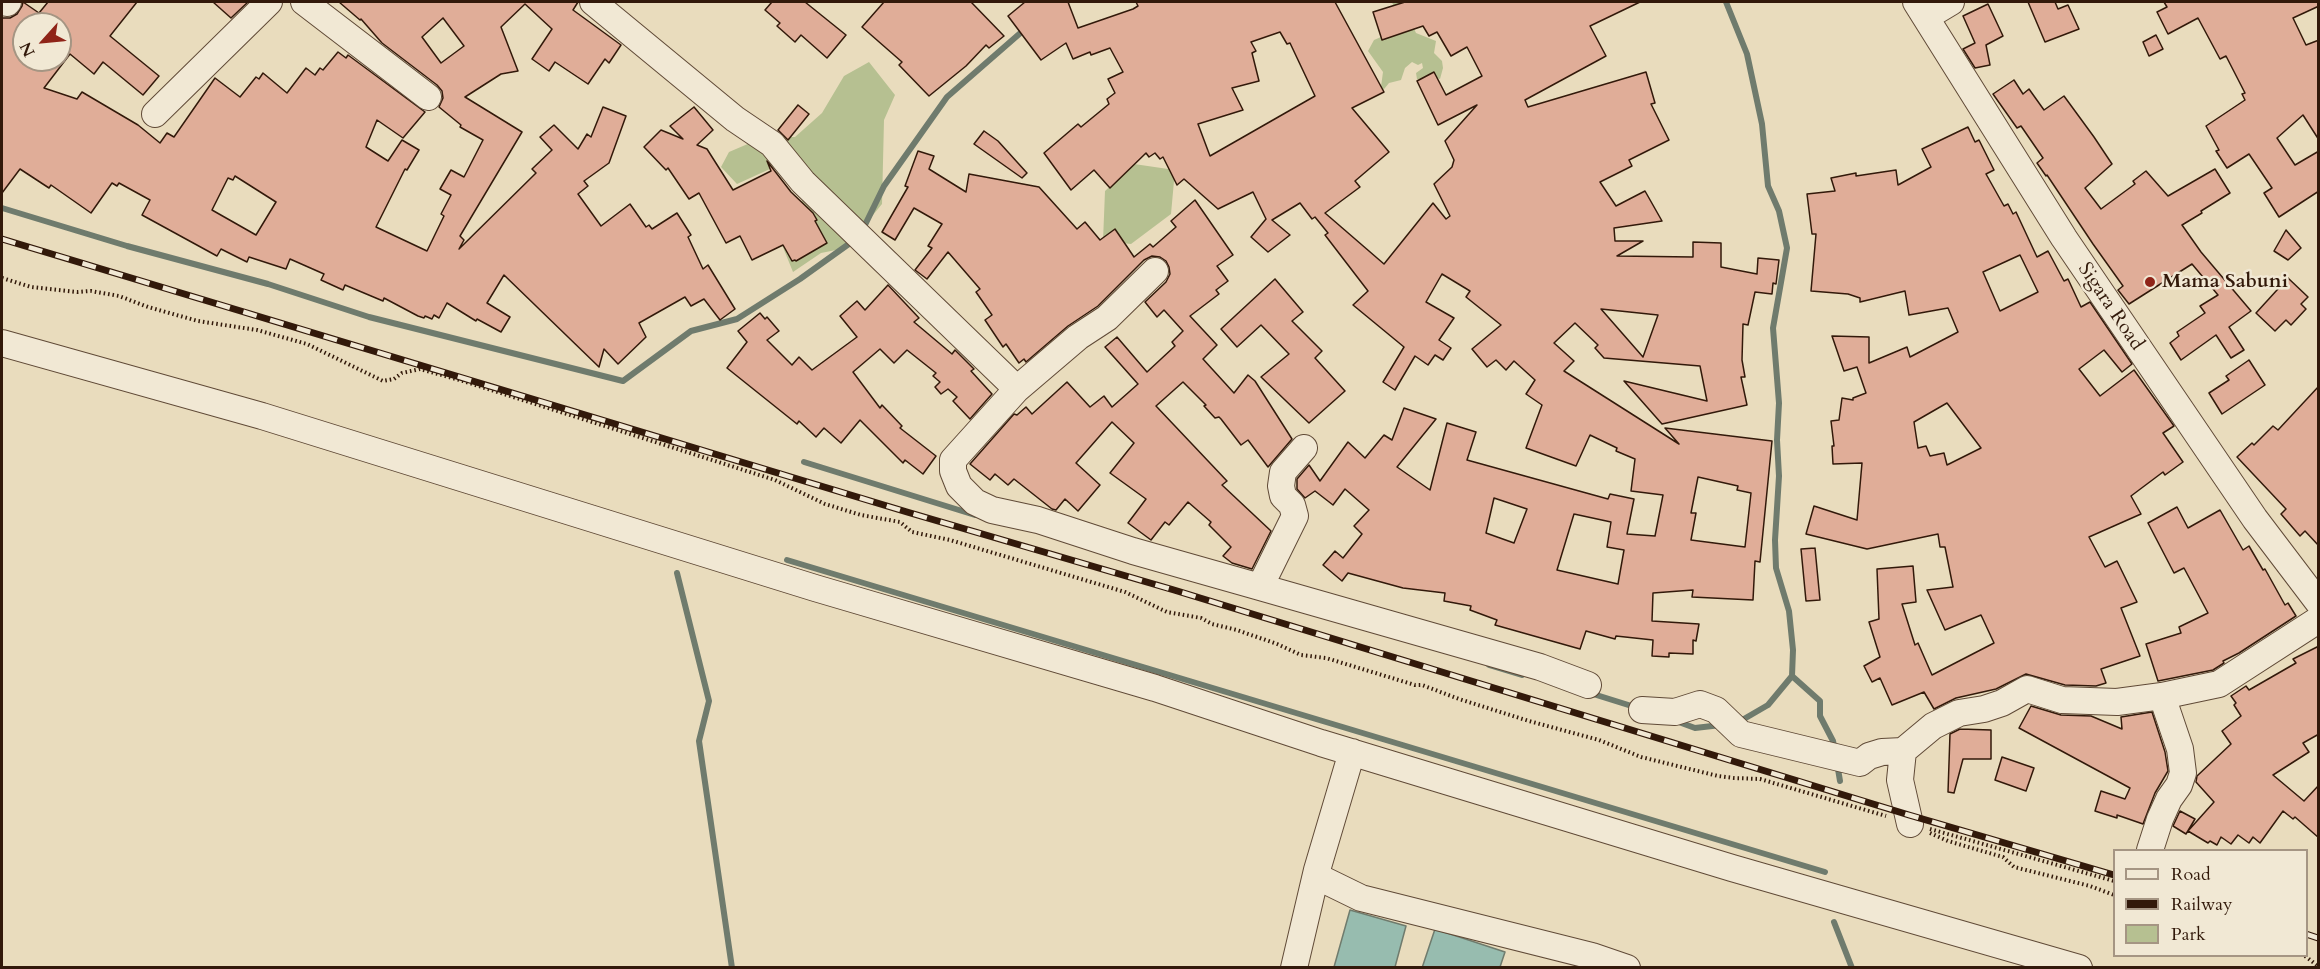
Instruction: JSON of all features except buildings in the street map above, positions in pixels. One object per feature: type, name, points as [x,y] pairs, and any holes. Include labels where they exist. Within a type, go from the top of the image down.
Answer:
[{"type":"street","points":[[155,114],[269,2]]},
{"type":"street","points":[[304,2],[429,97]]},
{"type":"street","points":[[593,2],[735,119],[772,144],[803,182],[1017,389]]},
{"type":"street","points":[[1921,9],[1951,2]]},
{"type":"street","name":"Sigara Road","points":[[1921,9],[2064,238],[2255,519],[2319,602]]},
{"type":"street","points":[[1155,271],[1107,318],[1078,337],[1017,389],[953,460],[953,471],[959,486],[975,502],[992,510],[1038,520],[1133,551],[1540,667],[1588,685]]},
{"type":"street","points":[[2,342],[262,416],[815,588],[1155,688],[1352,752],[1732,868],[2079,968]]},
{"type":"street","points":[[2,362],[60,360]]},
{"type":"street","points":[[1260,587],[1294,516],[1293,505],[1282,496],[1283,472],[1304,448]]},
{"type":"street","points":[[1642,710],[1675,712],[1700,704],[1716,710],[1741,734],[1860,763],[1869,756],[1882,752],[1903,751],[1933,726],[1950,717],[2002,703],[2027,689],[2062,700],[2117,702],[2162,696],[2219,684],[2319,620]]},
{"type":"street","points":[[2151,849],[2160,819],[2183,773],[2180,749],[2162,696]]},
{"type":"street","points":[[1903,751],[1900,780],[1911,824]]},
{"type":"street","points":[[1294,968],[1317,870],[1352,752]]},
{"type":"street","points":[[1317,870],[1320,878],[1361,898],[1592,956],[1627,968]]},
{"type":"path","points":[[2,278],[32,287],[77,292],[91,291],[120,296],[148,307],[198,321],[257,330],[307,344],[383,381],[420,369],[463,381],[774,480],[825,504],[861,515],[900,522],[912,532],[950,540],[1125,592],[1167,612],[1201,618],[1212,624],[1277,644],[1301,655],[1326,658],[1415,685],[1422,685],[1529,722],[1599,740],[1641,757],[1726,777],[1760,778],[1911,824],[2113,880]]},
{"type":"path","points":[[1911,824],[1948,841],[2003,857],[2014,867],[2090,886],[2113,894]]},
{"type":"path","points":[[2306,957],[2319,966]]},
{"type":"green space","points":[[1392,2],[1402,2],[1416,33],[1436,41],[1434,53],[1442,61],[1443,68],[1440,79],[1430,76],[1421,80],[1417,79],[1416,73],[1423,68],[1422,63],[1418,65],[1412,62],[1405,68],[1401,80],[1389,83],[1380,94],[1383,72],[1368,51],[1374,40],[1388,34],[1397,17]]},
{"type":"green space","points":[[869,62],[895,95],[884,120],[882,204],[846,248],[821,253],[793,272],[778,235],[776,214],[809,197],[783,163],[737,184],[721,167],[729,152],[750,143],[773,137],[795,137],[822,113],[844,76]]},
{"type":"green space","points":[[1134,164],[1175,170],[1171,214],[1131,244],[1103,241],[1105,191]]},
{"type":"water","points":[[1350,910],[1406,926],[1395,967],[1334,967]]},
{"type":"water","points":[[1435,929],[1505,952],[1500,967],[1422,968]]},
{"type":"waterway","points":[[1726,2],[1747,54],[1762,124],[1768,186],[1779,211],[1787,248],[1773,328],[1779,403],[1777,440],[1779,476],[1775,540],[1776,568],[1789,611],[1793,650],[1792,676],[1768,705],[1737,723]]},
{"type":"waterway","points":[[862,231],[884,186],[947,97],[1025,29]]},
{"type":"waterway","points":[[2,208],[127,246],[268,284],[369,317],[623,381],[691,331],[737,319],[800,279],[853,241]]},
{"type":"waterway","points":[[804,462],[975,515]]},
{"type":"waterway","points":[[787,560],[1825,872]]},
{"type":"waterway","points":[[677,573],[709,701],[699,741],[732,968]]},
{"type":"waterway","points":[[1489,665],[1522,675]]},
{"type":"waterway","points":[[1792,676],[1820,701],[1820,716],[1833,741],[1835,750]]},
{"type":"waterway","points":[[1590,693],[1638,708]]},
{"type":"waterway","points":[[1676,721],[1695,728],[1721,725]]},
{"type":"waterway","points":[[1837,763],[1840,781]]},
{"type":"waterway","points":[[1834,922],[1852,968]]},
{"type":"railway","points":[[2,239],[907,512],[1174,590],[1909,815],[2113,875]]},
{"type":"railway","points":[[2308,935],[2318,938]]},
{"type":"place","name":"Mama Sabuni","points":[[2150,282]]}]
